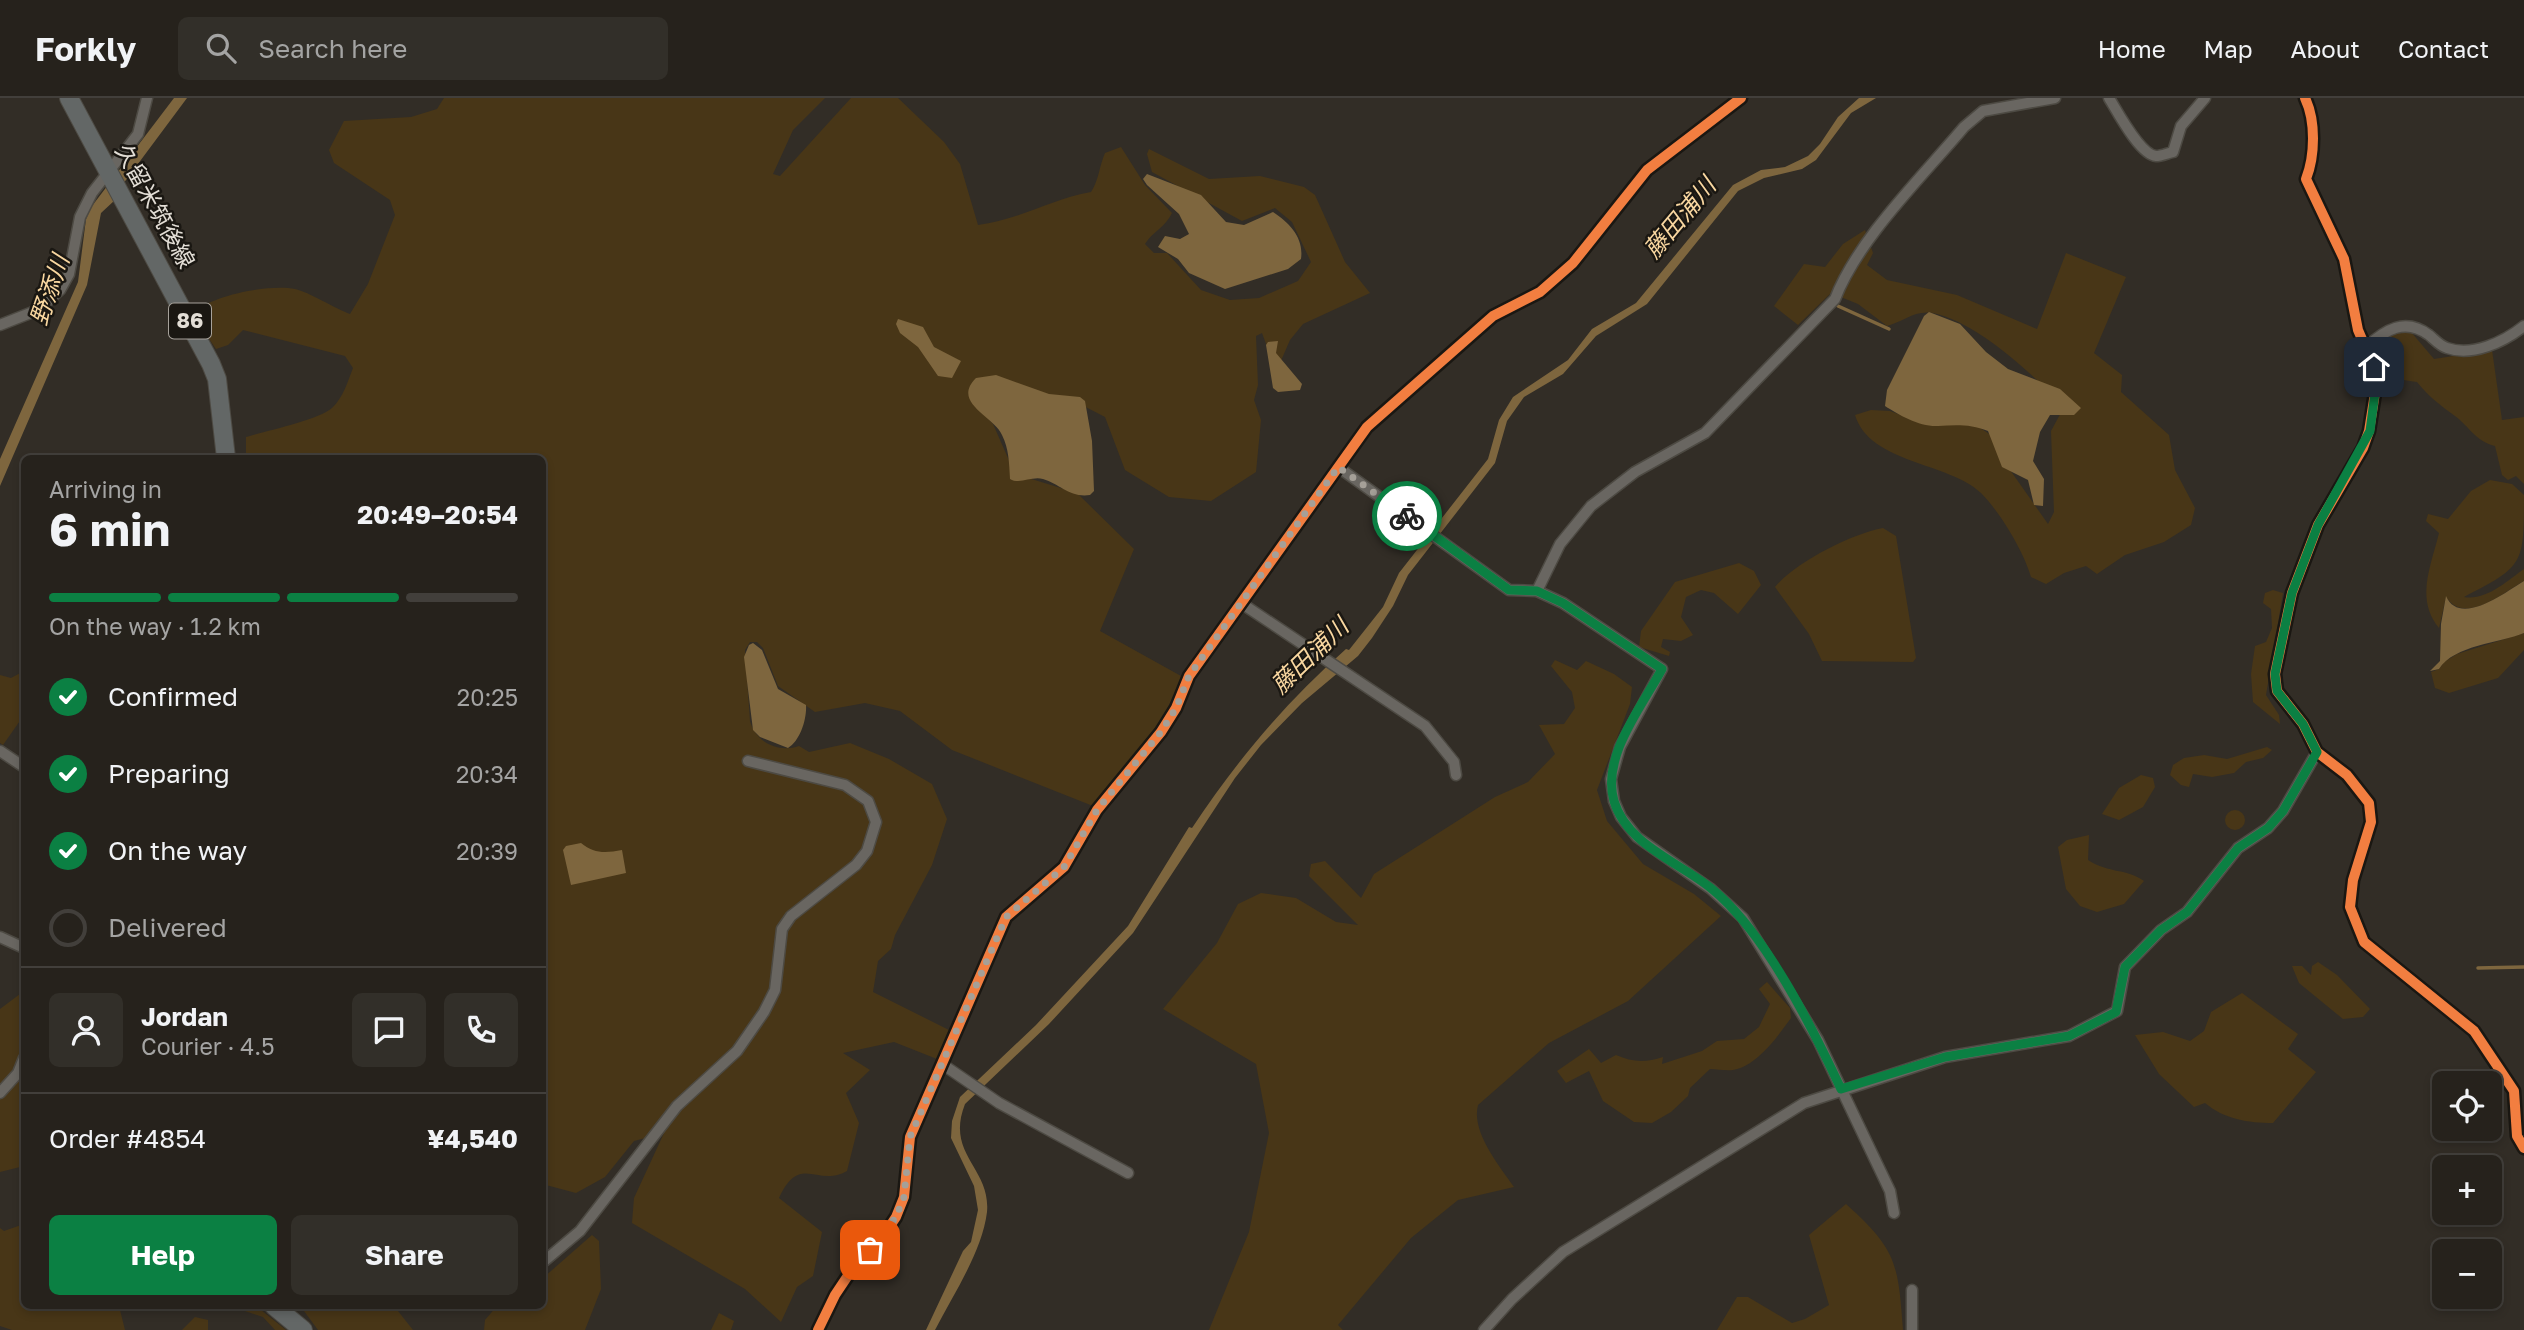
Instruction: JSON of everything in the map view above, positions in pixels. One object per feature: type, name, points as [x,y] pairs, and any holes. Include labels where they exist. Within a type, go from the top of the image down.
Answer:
[{"type":"main road","name":"久留米筑後線","points":[[69,98],[211,364],[217,379],[226,455]]},
{"type":"main road","points":[[278,1309],[303,1330]]},
{"type":"street","points":[[0,325],[38,310],[60,290],[69,274],[80,217],[108,172],[138,134],[147,98]]},
{"type":"street","points":[[818,1330],[835,1294],[857,1262],[882,1238],[896,1217],[904,1197],[910,1137],[1006,917],[1064,867],[1097,810],[1161,732],[1176,708],[1189,676],[1367,428],[1441,360],[1493,317],[1540,292],[1573,263],[1647,170],[1741,98]]},
{"type":"street","points":[[1537,591],[1560,544],[1591,506],[1635,472],[1705,433],[1835,299],[1844,275],[1870,240],[1964,127],[1983,111],[2056,98]]},
{"type":"street","points":[[2109,98],[2130,132],[2148,153],[2157,156],[2173,152],[2181,126],[2205,98]]},
{"type":"street","points":[[2305,98],[2312,141],[2312,163],[2306,179],[2344,259],[2358,330],[2374,367],[2375,393],[2370,431],[2318,525],[2292,593],[2275,674],[2277,691],[2303,724],[2317,752],[2347,775],[2369,803],[2371,822],[2353,880],[2350,907],[2358,931],[2364,942],[2474,1031],[2514,1091],[2517,1136],[2524,1148]]},
{"type":"street","points":[[2366,347],[2387,329],[2401,326],[2426,332],[2445,348],[2460,350],[2504,340],[2524,327]]},
{"type":"street","points":[[1338,467],[1509,590],[1537,591],[1563,603],[1662,669],[1620,747],[1611,779],[1614,801],[1621,817],[1637,837],[1712,888],[1743,919],[1818,1040],[1890,1191],[1894,1213]]},
{"type":"street","points":[[1241,603],[1425,726],[1454,762],[1456,775]]},
{"type":"street","points":[[0,751],[21,765]]},
{"type":"street","points":[[1485,1330],[1512,1298],[1563,1252],[1804,1103],[1945,1057],[2069,1036],[2116,1012],[2125,967],[2161,930],[2187,912],[2238,848],[2268,828],[2283,811],[2317,752]]},
{"type":"street","points":[[546,1260],[580,1231],[677,1107],[737,1051],[775,990],[782,955],[782,929],[791,916],[856,865],[867,851],[876,822],[868,801],[845,785],[748,761]]},
{"type":"street","points":[[0,937],[21,947]]},
{"type":"street","points":[[942,1064],[999,1103],[1128,1173]]},
{"type":"street","points":[[0,1093],[18,1073],[21,1066]]},
{"type":"street","points":[[1912,1290],[1913,1330]]},
{"type":"shaded area","points":[[174,98],[187,98],[123,184],[115,200],[101,213],[87,285],[0,486],[0,459],[78,282],[86,219],[92,206]]},
{"type":"shaded area","points":[[444,98],[825,98],[793,130],[773,174],[780,176],[851,98],[898,98],[944,142],[960,164],[978,225],[1007,219],[1062,199],[1091,192],[1105,153],[1121,147],[1145,185],[1172,213],[1145,244],[1154,253],[1167,253],[1201,290],[1230,300],[1259,298],[1298,281],[1311,262],[1292,222],[1275,208],[1242,221],[1152,172],[1147,154],[1149,149],[1209,179],[1260,176],[1304,187],[1315,195],[1345,262],[1370,293],[1303,324],[1290,340],[1280,363],[1269,352],[1262,333],[1256,336],[1258,385],[1254,400],[1261,420],[1256,472],[1211,501],[1169,497],[1125,470],[1105,417],[1076,402],[973,402],[993,424],[1015,474],[1077,493],[1134,549],[1100,631],[1181,676],[1154,730],[1093,806],[952,750],[900,711],[865,703],[815,712],[778,686],[763,648],[757,642],[750,642],[745,650],[750,721],[757,735],[776,747],[799,746],[809,752],[850,743],[889,759],[932,784],[947,819],[932,865],[895,935],[891,949],[878,961],[873,992],[949,1030],[937,1059],[894,1042],[843,1053],[870,1070],[846,1093],[859,1123],[847,1171],[836,1175],[802,1174],[794,1177],[779,1198],[822,1232],[813,1276],[797,1287],[781,1322],[745,1289],[632,1223],[634,1198],[664,1133],[634,1141],[605,1177],[576,1193],[546,1185],[546,455],[246,455],[246,437],[304,421],[332,408],[342,394],[353,368],[345,356],[243,330],[228,345],[216,349],[192,314],[212,301],[226,296],[284,288],[301,291],[350,314],[368,284],[395,215],[390,200],[334,163],[329,150],[344,121],[411,117],[437,109]]},
{"type":"shaded area","points":[[1859,98],[1876,98],[1851,113],[1816,160],[1802,169],[1764,178],[1738,191],[1647,304],[1596,336],[1563,374],[1524,397],[1507,421],[1495,463],[1408,575],[1393,606],[1358,656],[1302,703],[1261,745],[1235,778],[1133,933],[1049,1024],[965,1104],[960,1121],[961,1136],[964,1149],[982,1183],[987,1212],[979,1242],[966,1272],[935,1330],[926,1330],[963,1251],[971,1242],[978,1210],[974,1186],[951,1138],[952,1121],[960,1097],[1036,1025],[1128,926],[1189,827],[1192,828],[1245,755],[1303,689],[1346,649],[1349,650],[1383,607],[1399,573],[1488,459],[1499,420],[1513,397],[1568,360],[1592,329],[1636,303],[1733,185],[1761,170],[1785,167],[1808,156],[1820,144],[1838,117]]},
{"type":"shaded area","points":[[1147,174],[1201,195],[1226,222],[1244,225],[1273,212],[1285,221],[1298,238],[1301,259],[1288,269],[1225,289],[1189,273],[1178,259],[1158,247],[1165,236],[1180,239],[1189,234],[1179,214],[1147,185],[1143,179]]},
{"type":"shaded area","points":[[1865,230],[1873,253],[1867,265],[1887,280],[1957,295],[2037,329],[2066,253],[2126,277],[2094,353],[2122,375],[2121,392],[2169,435],[2175,470],[2195,508],[2191,525],[2164,542],[2125,555],[2097,574],[2086,566],[2064,573],[2046,584],[2031,577],[2010,533],[1981,493],[1967,483],[1877,444],[1863,431],[1855,415],[1871,410],[1890,411],[1917,421],[1974,424],[1997,439],[2003,460],[2048,524],[2054,512],[2051,431],[2064,407],[2004,351],[1950,318],[1926,313],[1887,326],[1858,304],[1831,293],[1798,325],[1774,306],[1804,264],[1825,267],[1843,244]]},
{"type":"shaded area","points":[[1929,312],[1960,324],[1986,352],[2008,369],[2060,389],[2081,408],[2074,415],[2050,415],[2040,432],[2033,461],[2044,479],[2043,506],[2034,505],[2028,480],[2002,467],[1988,431],[1969,426],[1924,425],[1885,406],[1887,390],[1924,316]]},
{"type":"shaded area","points":[[898,319],[923,327],[934,347],[961,361],[952,378],[938,376],[918,347],[900,333],[896,324]]},
{"type":"shaded area","points":[[2411,332],[2434,359],[2492,350],[2502,420],[2524,417],[2524,484],[2516,476],[2508,480],[2502,475],[2495,446],[2478,437],[2417,382],[2392,377],[2382,370],[2372,346],[2387,333]]},
{"type":"shaded area","points":[[1278,341],[1276,353],[1302,384],[1300,390],[1278,392],[1273,388],[1266,345],[1268,342]]},
{"type":"shaded area","points":[[996,375],[1049,394],[1080,397],[1085,401],[1092,441],[1094,491],[1090,495],[1071,493],[1043,479],[1010,479],[1002,435],[971,402],[968,395],[976,378]]},
{"type":"shaded area","points":[[2490,480],[2512,484],[2524,495],[2521,550],[2509,570],[2464,597],[2488,593],[2524,569],[2524,581],[2496,599],[2474,608],[2454,605],[2446,597],[2439,628],[2432,617],[2426,594],[2439,533],[2426,521],[2428,514],[2448,519],[2471,491]]},
{"type":"shaded area","points":[[1883,528],[1896,536],[1916,658],[1913,662],[1822,661],[1809,634],[1775,587],[1796,568],[1825,550]]},
{"type":"shaded area","points":[[1739,563],[1754,571],[1761,585],[1738,614],[1714,593],[1701,590],[1686,597],[1681,617],[1693,635],[1681,641],[1663,639],[1661,647],[1670,652],[1669,656],[1639,647],[1641,631],[1675,582]]},
{"type":"shaded area","points":[[2524,581],[2524,633],[2466,650],[2446,661],[2439,669],[2430,671],[2440,661],[2441,624],[2446,596],[2453,605],[2462,609],[2472,608],[2496,599]]},
{"type":"shaded area","points":[[2273,590],[2283,593],[2266,695],[2279,715],[2280,724],[2253,702],[2251,674],[2255,646],[2266,642],[2272,628],[2271,609],[2263,603],[2265,593]]},
{"type":"shaded area","points":[[2524,633],[2524,650],[2498,678],[2449,693],[2435,688],[2431,672],[2439,669],[2444,662],[2457,654]]},
{"type":"shaded area","points":[[753,643],[762,650],[778,689],[806,705],[802,729],[788,748],[760,737],[753,730],[744,657],[749,645]]},
{"type":"shaded area","points":[[1555,660],[1577,670],[1586,661],[1614,674],[1632,687],[1630,704],[1597,790],[1607,821],[1643,864],[1694,894],[1721,916],[1628,1001],[1549,1043],[1478,1105],[1477,1115],[1482,1137],[1514,1187],[1458,1200],[1411,1238],[1338,1325],[1343,1330],[1209,1330],[1249,1232],[1269,1133],[1256,1064],[1163,1009],[1217,943],[1238,904],[1261,893],[1296,898],[1336,922],[1358,925],[1309,876],[1311,864],[1325,861],[1361,898],[1374,874],[1495,797],[1528,782],[1555,754],[1539,725],[1564,724],[1575,708],[1572,692],[1551,666]]},
{"type":"shaded area","points":[[21,673],[21,719],[3,745],[0,743],[0,675],[11,678]]},
{"type":"shaded area","points":[[2267,747],[2272,750],[2263,758],[2246,762],[2234,773],[2212,777],[2193,774],[2189,787],[2181,785],[2170,775],[2173,765],[2184,758],[2204,755],[2227,759]]},
{"type":"shaded area","points":[[2141,775],[2153,778],[2155,787],[2143,807],[2119,820],[2102,814],[2119,788]]},
{"type":"shaded area","points":[[2235,810],[2242,813],[2245,820],[2242,827],[2235,830],[2228,827],[2225,820],[2228,813]]},
{"type":"shaded area","points":[[2089,835],[2088,860],[2144,881],[2124,904],[2097,912],[2080,906],[2066,889],[2058,847],[2067,840]]},
{"type":"shaded area","points":[[581,843],[600,852],[622,850],[626,873],[571,885],[563,850],[566,846]]},
{"type":"shaded area","points":[[2318,962],[2337,975],[2370,1009],[2363,1017],[2343,1019],[2299,983],[2292,966],[2302,966],[2311,975],[2312,966]]},
{"type":"shaded area","points":[[1767,982],[1790,1008],[1791,1018],[1773,1041],[1758,1057],[1742,1067],[1730,1070],[1710,1069],[1671,1112],[1652,1123],[1634,1122],[1603,1101],[1589,1071],[1566,1083],[1557,1071],[1589,1049],[1601,1063],[1616,1055],[1639,1061],[1663,1057],[1662,1064],[1702,1051],[1717,1041],[1744,1039],[1759,1027],[1770,1004],[1759,989]]},
{"type":"shaded area","points":[[21,993],[21,1167],[0,1172],[0,1009]]},
{"type":"shaded area","points":[[2242,993],[2298,1034],[2288,1049],[2316,1072],[2273,1123],[2237,1119],[2220,1113],[2205,1103],[2194,1107],[2159,1074],[2135,1035],[2163,1032],[2190,1041],[2204,1031],[2211,1012]]},
{"type":"shaded area","points":[[1846,1204],[1876,1234],[1892,1259],[1899,1289],[1903,1330],[1717,1330],[1737,1297],[1748,1297],[1792,1323],[1829,1305],[1809,1235]]},
{"type":"shaded area","points":[[21,1225],[21,1309],[120,1309],[125,1330],[12,1330],[0,1326],[0,1228],[4,1231]]},
{"type":"shaded area","points":[[592,1235],[599,1241],[601,1289],[585,1330],[484,1330],[485,1320],[494,1309],[546,1309],[546,1275]]},
{"type":"shaded area","points":[[239,1309],[260,1309],[286,1330],[275,1330],[263,1317]]},
{"type":"shaded area","points":[[396,1309],[413,1330],[318,1330],[304,1311]]},
{"type":"shaded area","points":[[719,1313],[734,1321],[731,1330],[711,1330]]},
{"type":"shaded area","points":[[195,1317],[208,1320],[208,1330],[182,1330]]},
{"type":"waterway","points":[[1838,306],[1889,329]]},
{"type":"waterway","points":[[2478,968],[2524,967]]},
{"type":"cycle path","points":[[818,1330],[835,1295],[857,1262],[882,1238],[896,1217],[904,1197],[910,1137],[1006,917],[1064,867],[1097,810],[1161,732],[1176,708],[1189,676],[1367,427],[1493,316],[1540,292],[1573,263],[1647,170],[1741,98]]},
{"type":"cycle path","points":[[2305,98],[2311,117],[2313,139],[2306,179],[2344,259],[2358,330],[2374,367],[2375,393],[2369,431],[2363,448],[2318,525],[2292,593],[2275,674],[2277,691],[2303,724],[2317,752],[2347,775],[2369,803],[2371,822],[2353,880],[2350,907],[2364,942],[2474,1031],[2514,1091],[2517,1136],[2524,1148]]},
{"type":"way so far","points":[[870,1250],[896,1217],[904,1197],[910,1137],[1006,917],[1064,867],[1097,810],[1112,789],[1148,750],[1176,708],[1189,676],[1338,467],[1407,516]]},
{"type":"route","points":[[1407,516],[1509,590],[1537,591],[1563,603],[1662,669],[1620,747],[1611,779],[1614,801],[1621,817],[1637,837],[1712,888],[1743,919],[1818,1040],[1841,1089],[1945,1057],[2069,1036],[2116,1012],[2125,967],[2161,930],[2187,912],[2238,848],[2268,828],[2283,811],[2304,770],[2317,752],[2303,724],[2277,691],[2275,674],[2292,593],[2318,525],[2363,448],[2370,431],[2375,393],[2374,367]]},
{"type":"water label","name":"藤田浦川","points":[[1680,218]]},
{"type":"water label","name":"野添川","points":[[50,290]]},
{"type":"water label","name":"藤田浦川","points":[[1310,656]]}]
